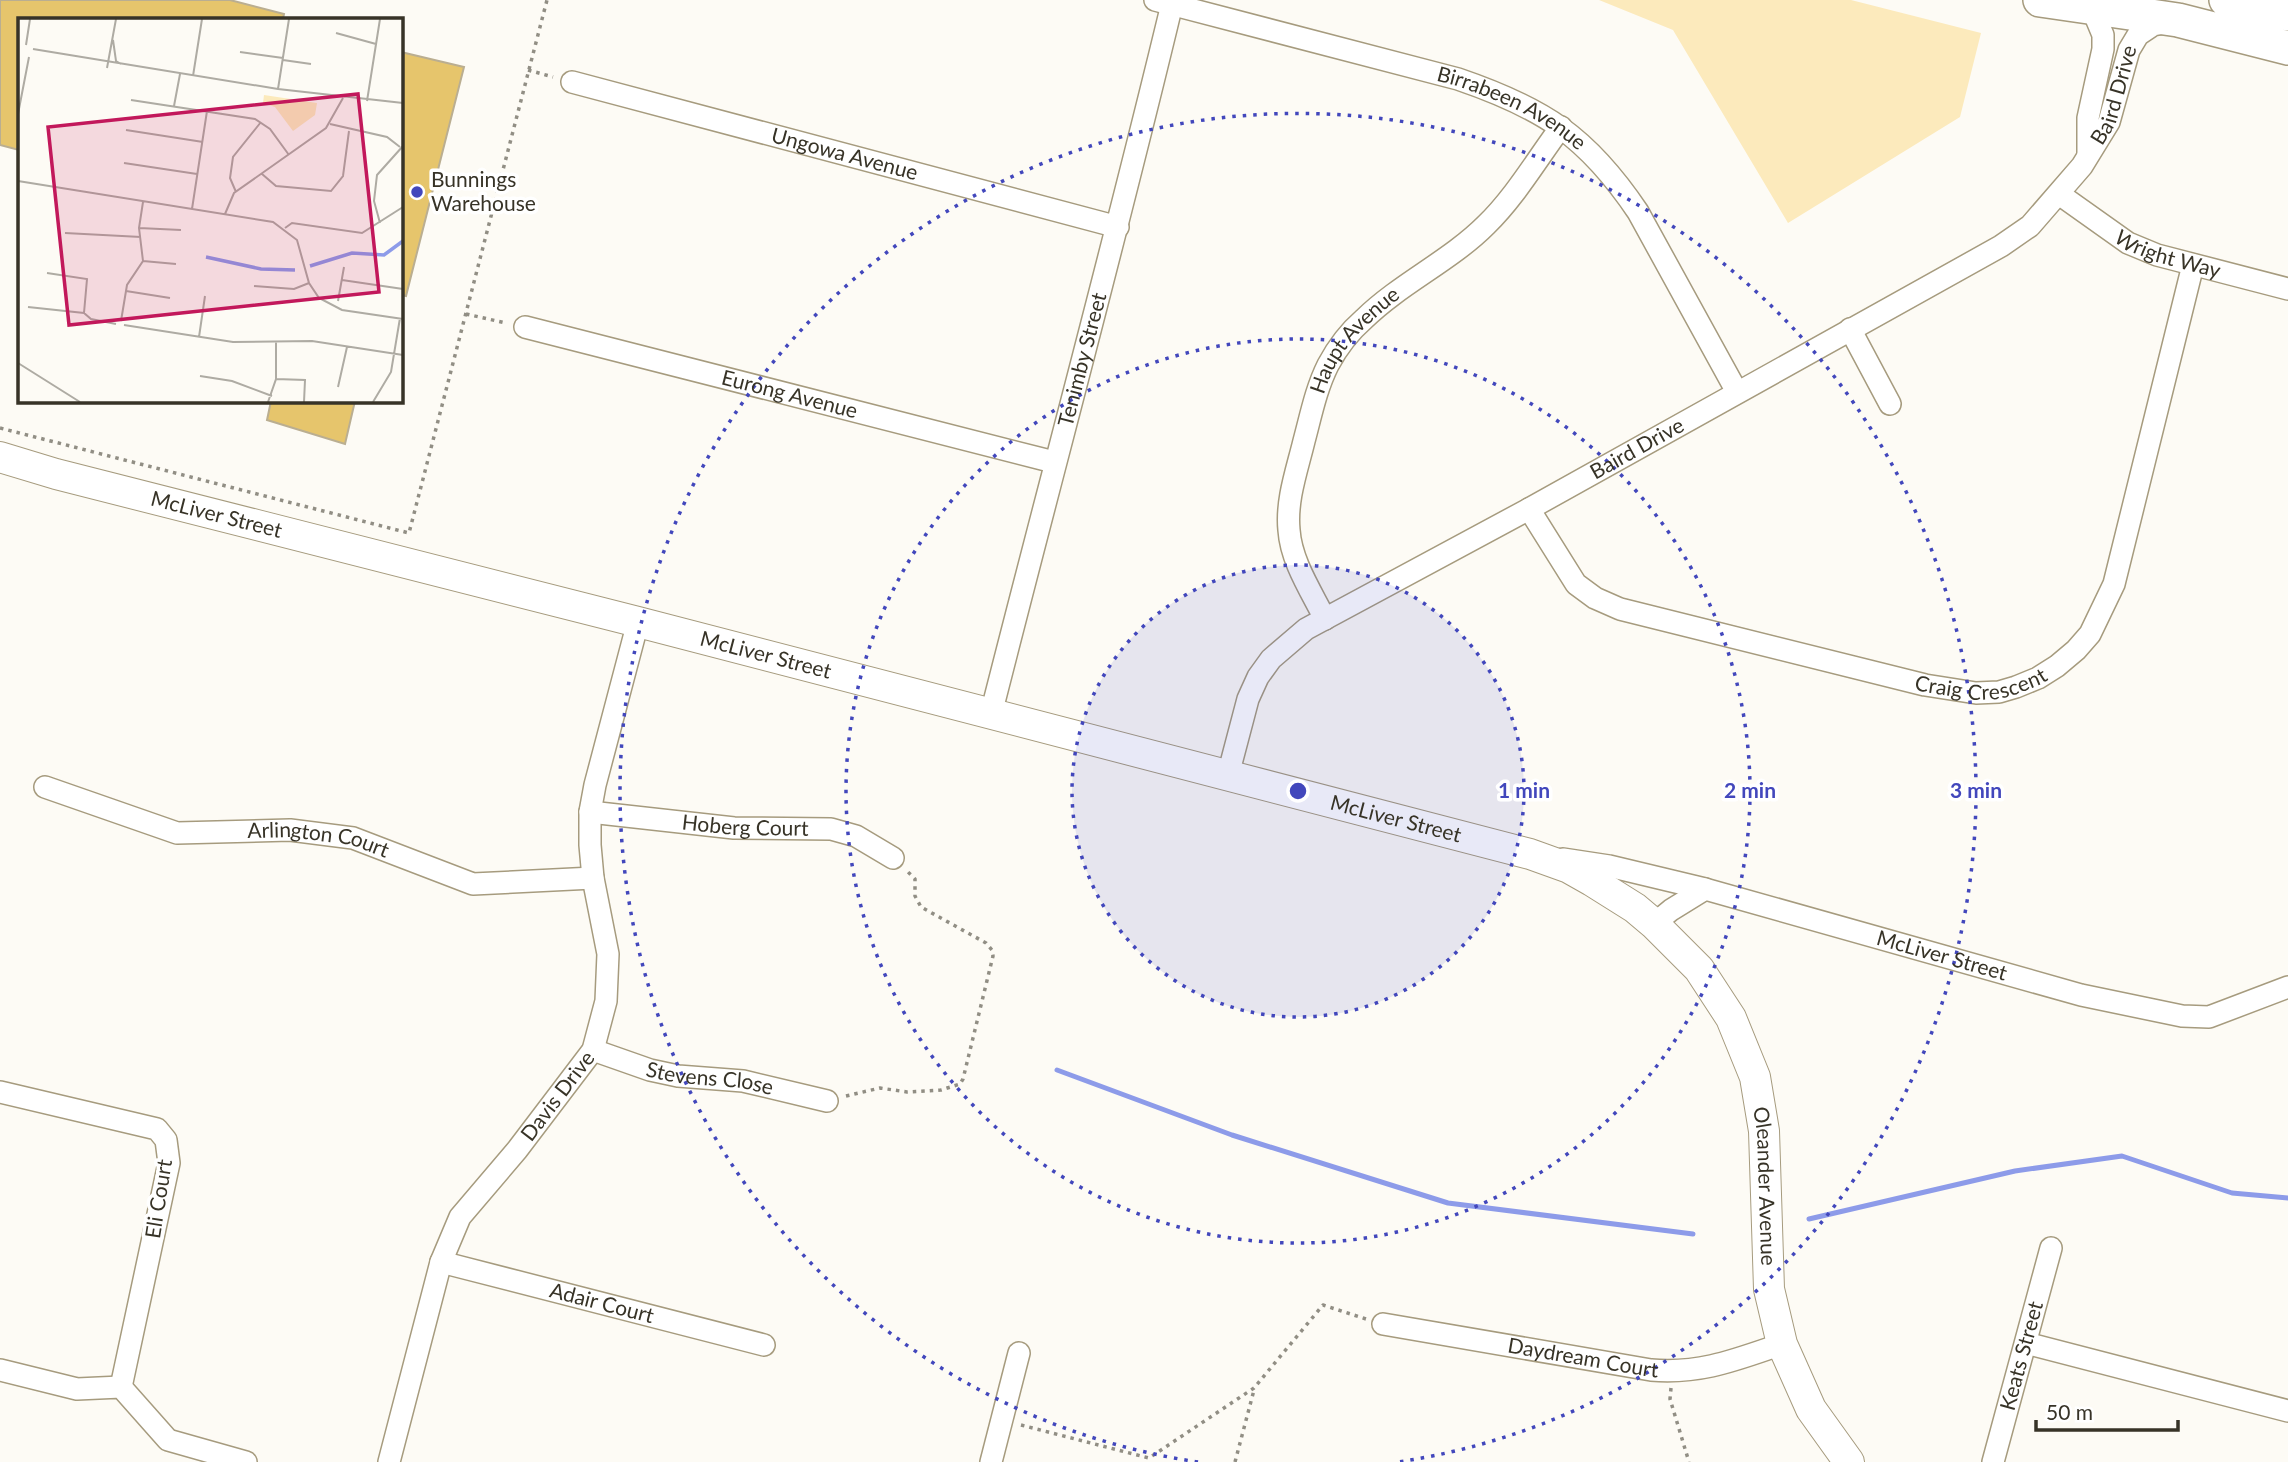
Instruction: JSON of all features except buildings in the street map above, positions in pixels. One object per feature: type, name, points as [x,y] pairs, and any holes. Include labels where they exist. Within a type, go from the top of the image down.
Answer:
[{"type":"main road","points":[[2040,0],[2178,20],[2288,48]]},
{"type":"main road","points":[[2226,0],[2288,14]]},
{"type":"street","name":"Birrabeen Avenue","points":[[1163,2],[1458,79],[1536,110],[1585,146],[1620,186],[1638,212],[1737,392]]},
{"type":"street","name":"Tenimby Street","points":[[991,714],[1118,228],[1163,2]]},
{"type":"street","name":"Baird Drive","points":[[2088,153],[2088,118],[2103,50],[2103,35],[2091,6]]},
{"type":"street","name":"Baird Drive","points":[[1228,775],[1248,699],[1258,677],[1271,659],[1288,643],[1325,619],[1529,509],[2001,246],[2030,226],[2082,166],[2109,122],[2129,50],[2138,35],[2153,25],[2178,20]]},
{"type":"street","name":"Ungowa Avenue","points":[[572,82],[1118,228]]},
{"type":"street","name":"Haupt Avenue","points":[[1325,619],[1292,551],[1289,512],[1318,387],[1329,363],[1342,342],[1379,305],[1489,223],[1561,127]]},
{"type":"street","name":"Wright Way","points":[[2060,194],[2128,243],[2157,255],[2288,289]]},
{"type":"street","name":"Craig Crescent","points":[[1529,509],[1576,584],[1595,598],[1620,609],[1925,685],[1976,693],[1999,692],[2016,687],[2038,678],[2076,650],[2090,634],[2114,584],[2193,265]]},
{"type":"street","name":"Eurong Avenue","points":[[525,327],[1055,462]]},
{"type":"street","points":[[1850,329],[1890,404]]},
{"type":"street","name":"McLiver Street","points":[[0,457],[83,481],[1530,854],[1569,868],[1635,908],[1654,924]]},
{"type":"street","name":"Davis Drive","points":[[389,1462],[442,1262],[460,1217],[517,1150],[593,1051],[606,1001],[608,954],[593,878],[590,812],[638,622]]},
{"type":"street","name":"Arlington Court","points":[[45,787],[177,833],[289,830],[353,838],[473,884],[593,878]]},
{"type":"street","name":"Hoberg Court","points":[[590,812],[734,828],[831,830],[856,836],[892,858]]},
{"type":"street","name":"McLiver Street","points":[[1530,854],[1609,866],[1705,889],[2081,995],[2182,1016],[2209,1017],[2288,987]]},
{"type":"street","points":[[1654,924],[1671,909],[1705,889]]},
{"type":"street","name":"Oleander Avenue","points":[[1654,924],[1699,969],[1731,1018],[1755,1077],[1764,1131],[1769,1289],[1782,1344],[1811,1409],[1849,1462]]},
{"type":"street","name":"Stevens Close","points":[[593,1051],[650,1070],[678,1076],[743,1081],[827,1101]]},
{"type":"street","name":"Eli Court","points":[[0,1092],[157,1129],[166,1140],[169,1163],[121,1387]]},
{"type":"street","name":"Keats Street","points":[[1993,1462],[2051,1248]]},
{"type":"street","name":"Adair Court","points":[[442,1262],[764,1345]]},
{"type":"street","name":"Daydream Court","points":[[1383,1324],[1672,1372],[1720,1365],[1782,1344]]},
{"type":"street","points":[[2026,1343],[2288,1411]]},
{"type":"street","points":[[991,1462],[1019,1353]]},
{"type":"street","points":[[0,1370],[77,1389],[121,1387],[168,1440],[246,1462]]},
{"type":"path","points":[[0,428],[409,533],[547,0]]},
{"type":"path","points":[[528,70],[572,82]]},
{"type":"path","points":[[465,314],[525,327]]},
{"type":"path","points":[[827,1101],[880,1088],[907,1092],[941,1090],[960,1084],[962,1079],[993,956],[992,950],[986,943],[921,907],[915,895],[915,879],[892,858]]},
{"type":"path","points":[[1002,1420],[1149,1458],[1254,1388],[1322,1305],[1383,1324]]},
{"type":"path","points":[[1672,1372],[1670,1399],[1689,1462]]},
{"type":"path","points":[[1235,1462],[1254,1388]]},
{"type":"shaded area","points":[[1599,0],[1851,0],[1981,33],[1960,117],[1788,223],[1673,30]]},
{"type":"waterway","points":[[1057,1070],[1232,1135],[1448,1203],[1693,1234]]},
{"type":"waterway","points":[[1809,1219],[2015,1171],[2122,1156],[2232,1193],[2288,1198]]},
{"type":"place","name":"Bunnings Warehouse","points":[[417,192]]}]
